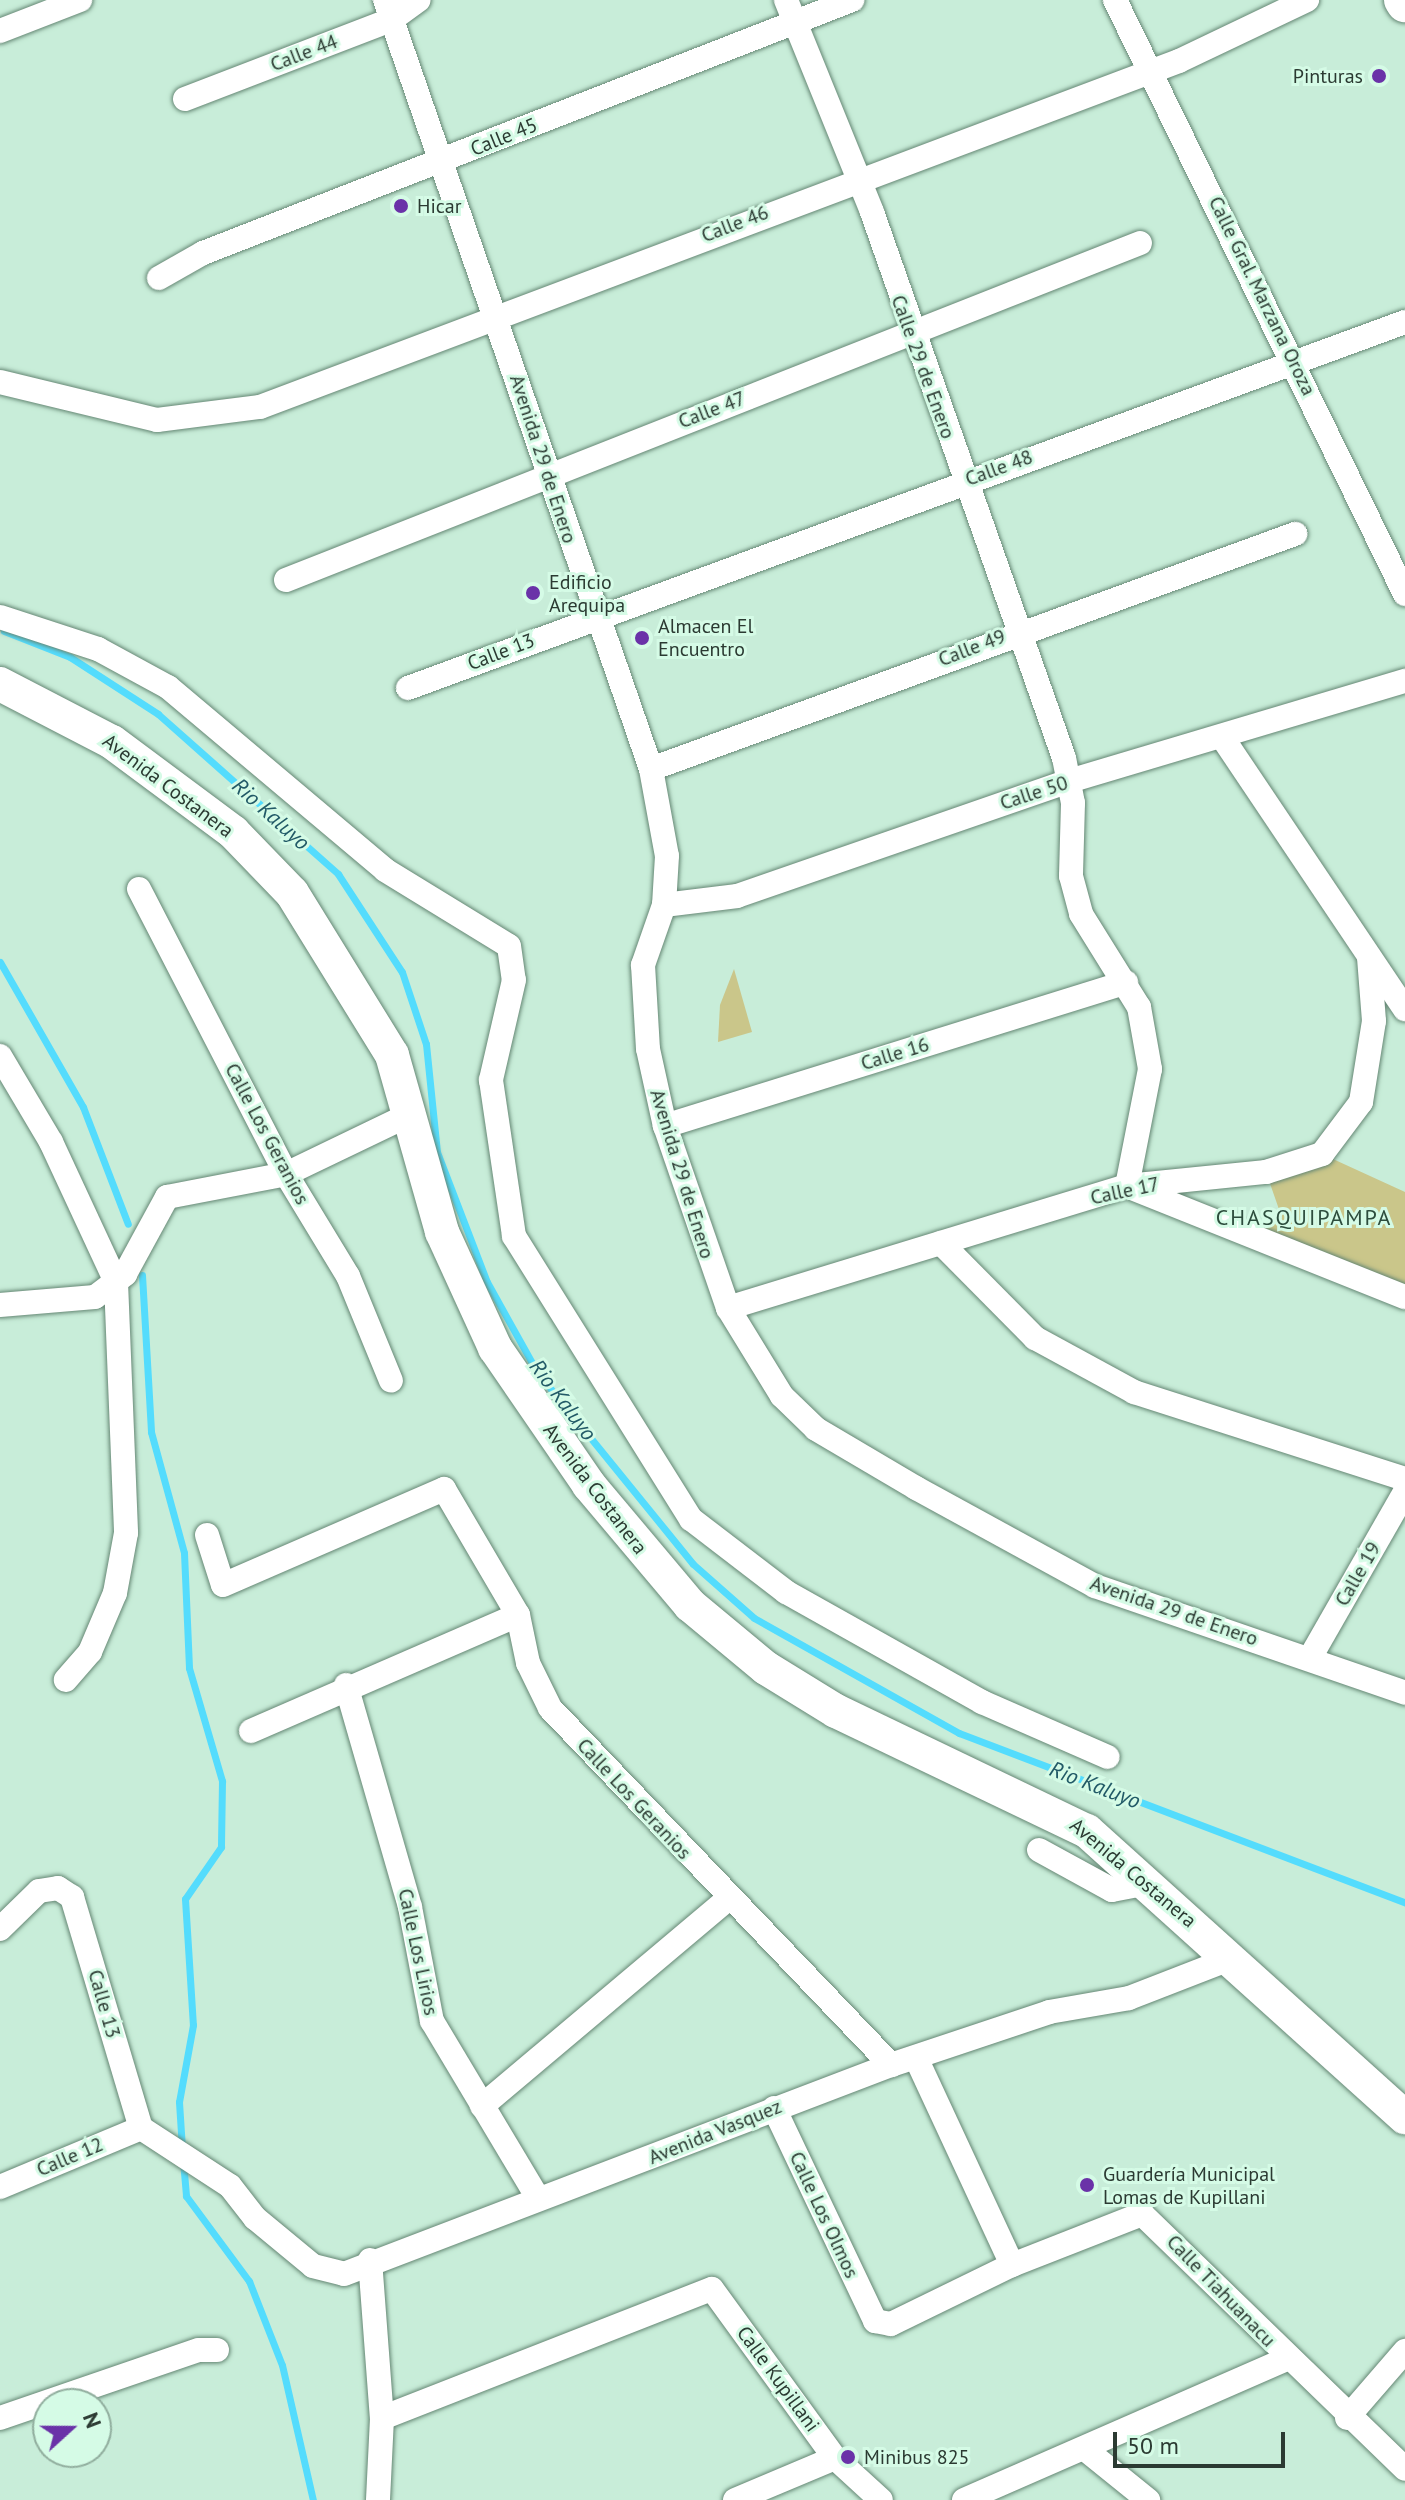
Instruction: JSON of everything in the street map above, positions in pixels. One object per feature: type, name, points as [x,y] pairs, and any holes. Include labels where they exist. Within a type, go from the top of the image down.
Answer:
[{"type":"main road","name":"Avenida Costanera","points":[[0,684],[112,742],[233,832],[329,945],[392,1055],[413,1113],[465,1293],[527,1397],[657,1571],[726,1638],[802,1692],[1058,1811],[1148,1883],[1405,2117]]},
{"type":"street","points":[[0,31],[80,0]]},
{"type":"street","name":"Calle 44","points":[[185,99],[388,10],[419,0]]},
{"type":"street","name":"Calle 45","points":[[159,278],[203,253],[441,164],[789,10],[852,0]]},
{"type":"street","name":"Calle Gral. Marzana Oroza","points":[[1115,0],[1296,363],[1405,594]]},
{"type":"street","name":"Calle 46","points":[[0,382],[157,420],[260,407],[495,313],[1151,71],[1307,0]]},
{"type":"street","name":"Avenida 29 de Enero","points":[[388,10],[550,474],[594,616],[651,769],[667,856],[664,905],[643,965],[642,1003],[665,1126],[728,1308],[782,1396],[816,1429],[1095,1586],[1311,1656],[1405,1693]]},
{"type":"street","name":"Calle 29 de Enero","points":[[789,10],[859,178],[1069,781],[1071,876],[1099,950],[1126,982]]},
{"type":"street","name":"Calle 47","points":[[286,580],[1140,243]]},
{"type":"street","name":"Calle 48","points":[[594,616],[1405,322]]},
{"type":"street","name":"Calle 49","points":[[651,769],[1018,631],[1295,534]]},
{"type":"street","name":"Calle 13","points":[[408,688],[594,616]]},
{"type":"street","points":[[0,617],[98,649],[168,687],[354,842],[509,946],[514,980],[491,1080],[514,1236],[691,1519],[786,1592],[982,1702],[1108,1757]]},
{"type":"street","name":"Calle 50","points":[[664,905],[737,896],[1069,781],[1405,681]]},
{"type":"street","points":[[1222,737],[1405,1009]]},
{"type":"street","name":"Calle Los Geranios","points":[[139,889],[286,1174],[348,1276],[391,1381]]},
{"type":"street","name":"Calle 17","points":[[728,1308],[1127,1186],[1302,1166],[1344,1135],[1371,1058],[1369,957]]},
{"type":"street","points":[[1126,982],[1150,1069],[1127,1186],[1405,1297]]},
{"type":"street","name":"Calle 16","points":[[665,1126],[1126,982]]},
{"type":"street","points":[[0,1056],[51,1142],[121,1278],[126,1533],[109,1607],[90,1652],[66,1680]]},
{"type":"street","points":[[0,1305],[95,1297],[121,1278],[167,1197],[286,1174],[413,1113]]},
{"type":"street","points":[[941,1243],[1035,1338],[1134,1392],[1405,1479]]},
{"type":"street","name":"Calle Los Geranios","points":[[207,1535],[223,1585],[444,1489],[518,1615],[528,1663],[550,1708],[728,1899],[891,2065]]},
{"type":"street","name":"Calle 19","points":[[1311,1656],[1405,1492]]},
{"type":"street","points":[[251,1731],[346,1685],[518,1615]]},
{"type":"street","name":"Calle Los Lirios","points":[[346,1685],[410,1907],[432,2021],[538,2198]]},
{"type":"street","points":[[1039,1850],[1112,1890],[1148,1883]]},
{"type":"street","name":"Calle 13","points":[[0,1929],[39,1891],[58,1888],[72,1897],[141,2128]]},
{"type":"street","points":[[482,2106],[728,1899]]},
{"type":"street","name":"Avenida Vasquez","points":[[141,2128],[230,2186],[255,2218],[313,2266],[334,2275],[891,2065],[917,2060],[1049,2012],[1129,1998],[1232,1958]]},
{"type":"street","points":[[917,2060],[1012,2265]]},
{"type":"street","name":"Calle Los Olmos","points":[[774,2108],[875,2321]]},
{"type":"street","name":"Calle 12","points":[[0,2187],[141,2128]]},
{"type":"street","name":"Calle Tiahuanacu","points":[[875,2321],[891,2324],[933,2307],[1012,2265],[1142,2214],[1347,2418],[1405,2469]]},
{"type":"street","points":[[370,2260],[382,2418],[378,2500]]},
{"type":"street","name":"Calle Kupillani","points":[[382,2418],[712,2289],[835,2458],[881,2500]]},
{"type":"street","points":[[0,2418],[199,2350],[217,2350]]},
{"type":"street","points":[[1347,2418],[1405,2351]]},
{"type":"street","points":[[964,2500],[1086,2450],[1287,2359]]},
{"type":"street","points":[[1086,2450],[1148,2500]]},
{"type":"street","points":[[735,2500],[835,2458]]},
{"type":"shaded area","points":[[734,969],[752,1032],[718,1042],[720,1005]]},
{"type":"shaded area","points":[[1322,1154],[1405,1192],[1405,1289],[1259,1235],[1260,1222],[1282,1218],[1266,1172]]},
{"type":"waterway","name":"Rio Kaluyo","points":[[4,631],[70,657],[158,714],[338,874],[402,972],[426,1044],[437,1152],[487,1282],[537,1372],[693,1564],[754,1618],[959,1733],[1405,1902]]},
{"type":"waterway","points":[[0,962],[83,1107],[128,1224]]},
{"type":"waterway","points":[[142,1275],[151,1432],[184,1553],[189,1668],[222,1781],[221,1847],[185,1899],[193,2025],[179,2102],[182,2149]]},
{"type":"waterway","points":[[183,2161],[186,2196],[249,2281],[282,2365],[313,2500]]},
{"type":"place","name":"Pinturas","points":[[1379,76]]},
{"type":"place","name":"Hicar","points":[[401,206]]},
{"type":"place","name":"Edificio Arequipa","points":[[533,593]]},
{"type":"place","name":"Almacen El Encuentro","points":[[642,638]]},
{"type":"place","name":"Guardería Municipal Lomas de Kupillani","points":[[1087,2185]]},
{"type":"place","name":"Minibus 825","points":[[848,2457]]},
{"type":"district","name":"CHASQUIPAMPA","points":[[1304,1218]]}]
